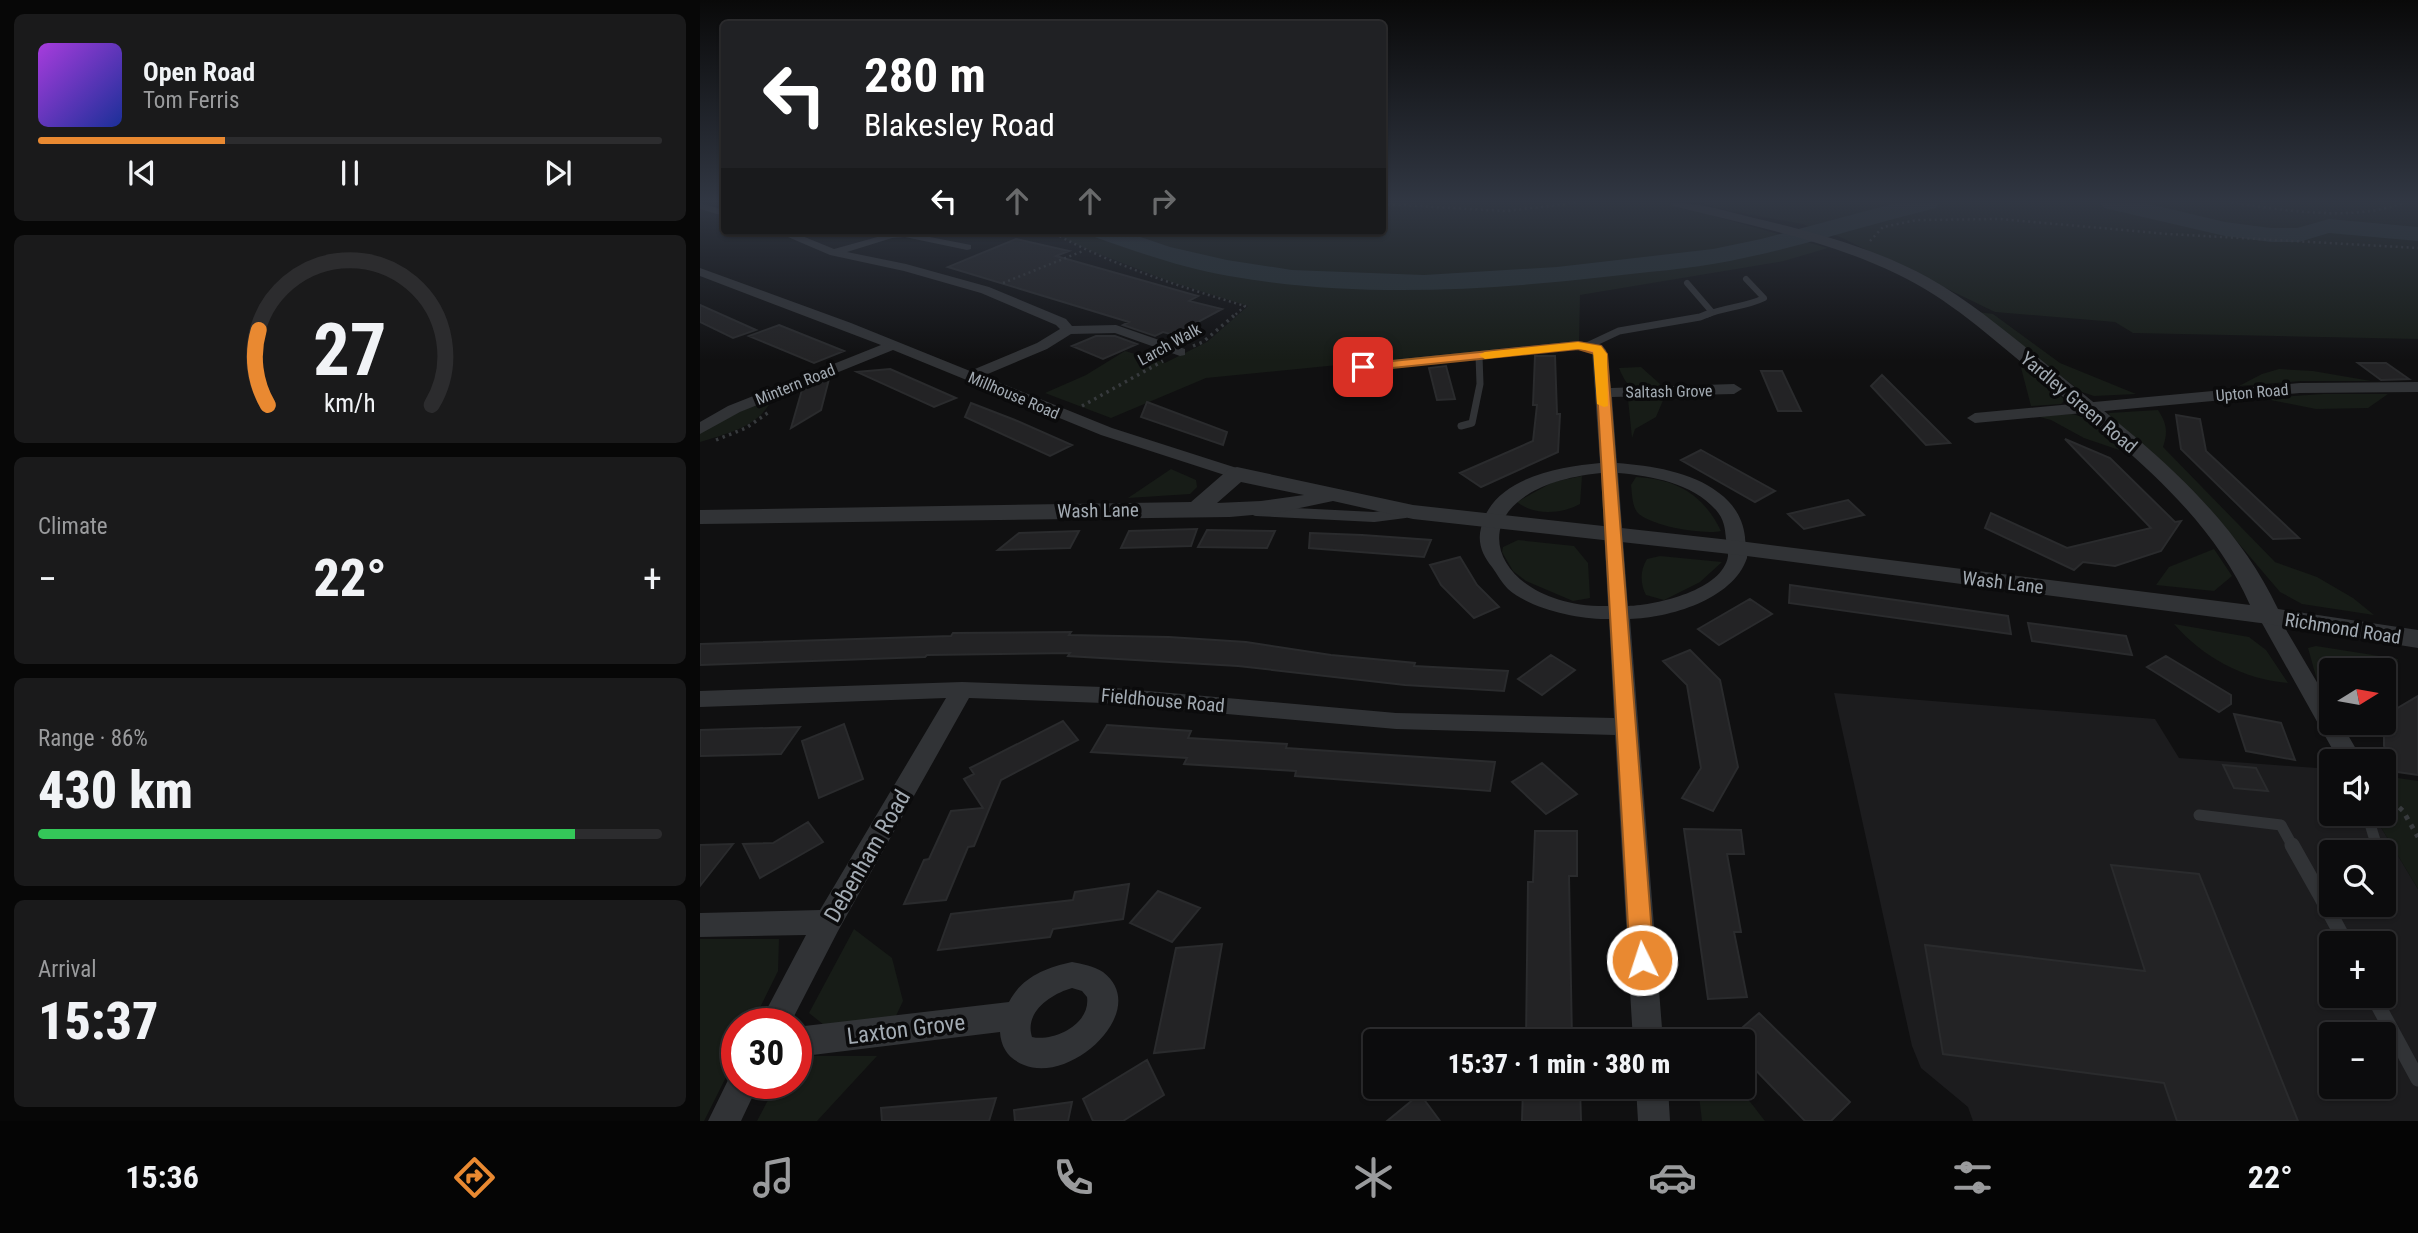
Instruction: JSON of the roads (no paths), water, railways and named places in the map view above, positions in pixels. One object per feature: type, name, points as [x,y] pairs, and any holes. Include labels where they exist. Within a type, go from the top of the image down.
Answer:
[{"type":"street","points":[[845,255],[906,268],[985,290],[1061,322],[1068,330]]},
{"type":"street","name":"Yardley Green Road","points":[[1863,255],[1941,290],[2087,407],[2170,479],[2216,530],[2259,589],[2267,616],[2344,749]]},
{"type":"street","name":"Millhouse Road","points":[[700,272],[893,345],[1063,416],[1174,457],[1335,495]]},
{"type":"street","points":[[970,376],[1042,346],[1068,330],[1116,329],[1180,352]]},
{"type":"street","name":"Mintern Road","points":[[700,429],[734,409],[893,345]]},
{"type":"street","points":[[1340,369],[1587,346],[1597,348],[1601,354],[1647,1029]]},
{"type":"street","name":"Upton Road","points":[[1975,418],[2300,388],[2418,387]]},
{"type":"street","name":"Saltash Grove","points":[[1603,393],[1734,390]]},
{"type":"street","points":[[1608,467],[1670,477],[1707,494],[1732,519],[1738,533],[1739,548],[1735,563],[1726,577],[1711,590],[1668,608],[1619,616],[1562,607],[1520,587],[1505,575],[1489,547],[1493,519],[1502,505],[1534,482],[1579,470],[1608,467]]},
{"type":"street","points":[[1197,509],[1237,474]]},
{"type":"street","name":"Wash Lane","points":[[700,517],[1197,509],[1254,511],[1335,495],[1413,512],[1612,532],[2267,616]]},
{"type":"street","name":"Richmond Road","points":[[2267,616],[2418,639]]},
{"type":"street","name":"Fieldhouse Road","points":[[700,699],[962,690],[1103,695],[1396,721],[1625,727]]},
{"type":"street","name":"Debenham Road","points":[[782,1008],[828,922],[962,690]]},
{"type":"street","points":[[700,925],[828,922]]},
{"type":"street","name":"Laxton Grove","points":[[812,1040],[1016,1016]]},
{"type":"street","points":[[724,1121],[735,1099]]},
{"type":"street","points":[[1653,1099],[1654,1121]]},
{"type":"lane","points":[[1587,346],[1619,331],[1700,317],[1724,307],[1759,302],[1764,298],[1746,279]]},
{"type":"lane","points":[[1687,283],[1712,312]]},
{"type":"lane","points":[[1461,426],[1472,423],[1480,384],[1479,356]]},
{"type":"lane","points":[[1254,511],[1268,514],[1374,517],[1413,512]]},
{"type":"lane","points":[[2199,815],[2281,825],[2319,884]]},
{"type":"lane","points":[[2380,1008],[2418,1079]]},
{"type":"waterway","points":[[1172,255],[1227,268],[1292,278],[1424,283],[1557,275],[1721,255]]}]
